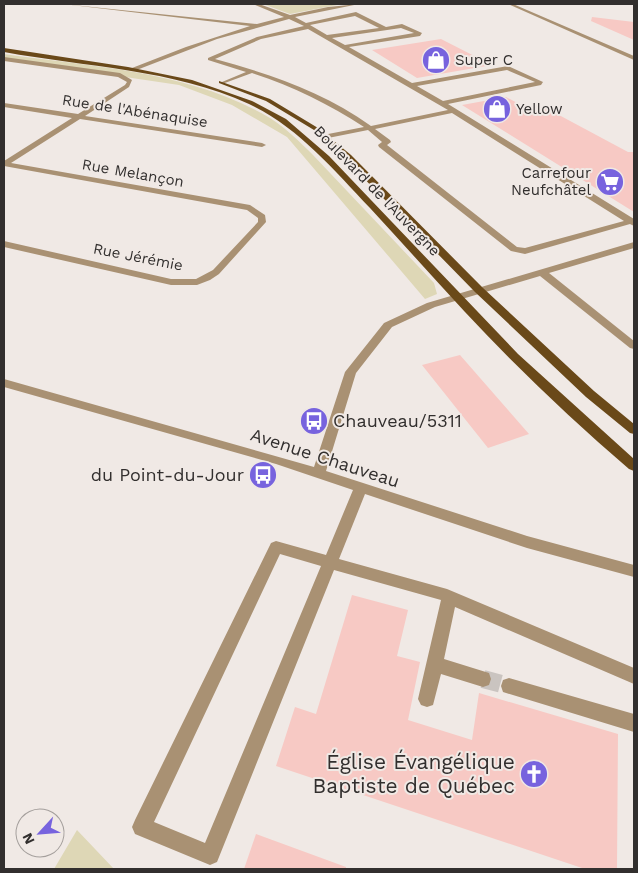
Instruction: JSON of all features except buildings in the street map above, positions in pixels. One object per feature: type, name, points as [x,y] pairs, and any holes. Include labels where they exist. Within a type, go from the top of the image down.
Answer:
[{"type":"main road","points":[[4,45],[107,58]]},
{"type":"main road","name":"Boulevard de l'Auvergne","points":[[4,50],[147,67],[232,94],[267,110],[295,128],[334,164],[457,297],[579,419],[634,466]]},
{"type":"main road","name":"Boulevard de l'Auvergne","points":[[158,66],[224,83],[268,100],[294,114],[326,137],[479,290],[590,394],[634,430]]},
{"type":"street","points":[[65,4],[260,26]]},
{"type":"street","points":[[255,4],[291,17],[342,47],[371,61],[454,110],[633,222]]},
{"type":"street","points":[[147,67],[210,39],[291,17],[357,4]]},
{"type":"street","points":[[510,4],[634,58]]},
{"type":"street","points":[[401,38],[356,14],[259,38],[210,59],[310,91],[332,102],[372,128],[387,142],[382,145],[514,249],[525,251],[633,222]]},
{"type":"street","points":[[325,37],[405,26],[420,34],[342,47]]},
{"type":"street","points":[[147,67],[158,66],[178,56],[253,28]]},
{"type":"street","points":[[4,59],[120,76],[130,80],[127,86],[4,164]]},
{"type":"street","points":[[410,85],[508,68],[541,82],[442,103]]},
{"type":"street","points":[[224,83],[252,71]]},
{"type":"street","name":"Rue de l'Abénaquise","points":[[4,105],[262,145]]},
{"type":"street","points":[[326,137],[454,110]]},
{"type":"street","name":"Rue Melançon","points":[[4,164],[250,208],[258,212]]},
{"type":"street","name":"Rue Jérémie","points":[[4,244],[171,282],[196,282],[216,272],[262,222],[262,217],[258,212]]},
{"type":"street","points":[[318,474],[351,372],[388,325],[431,305],[634,245]]},
{"type":"street","points":[[542,272],[634,346]]},
{"type":"street","name":"Avenue Chauveau","points":[[4,383],[278,460],[360,489],[527,542],[634,571]]},
{"type":"street","points":[[360,489],[329,562],[210,855],[142,827],[276,547],[329,562],[449,597],[634,676]]},
{"type":"street","points":[[427,699],[449,597]]},
{"type":"street","points":[[434,664],[483,679]]},
{"type":"street","points":[[509,686],[634,723]]},
{"type":"shaded area","points":[[263,4],[270,5],[342,4],[290,14]]},
{"type":"shaded area","points":[[4,54],[141,73],[175,81],[208,90],[240,102],[270,118],[298,140],[313,155],[434,283],[437,294],[425,299],[287,137],[232,105],[179,85],[4,59]]},
{"type":"shaded area","points":[[77,830],[114,869],[54,869],[60,858],[65,858],[65,850]]},
{"type":"tunnel","points":[[483,679],[509,686]]},
{"type":"place","name":"Super C","points":[[436,60]]},
{"type":"place","name":"Yellow","points":[[497,109]]},
{"type":"place","name":"Carrefour Neufchâtel","points":[[610,182]]},
{"type":"place","name":"Chauveau/5311","points":[[314,421]]},
{"type":"place","name":"du Point-du-Jour","points":[[263,475]]},
{"type":"place","name":"Église Évangélique Baptiste de Québec","points":[[534,774]]}]
